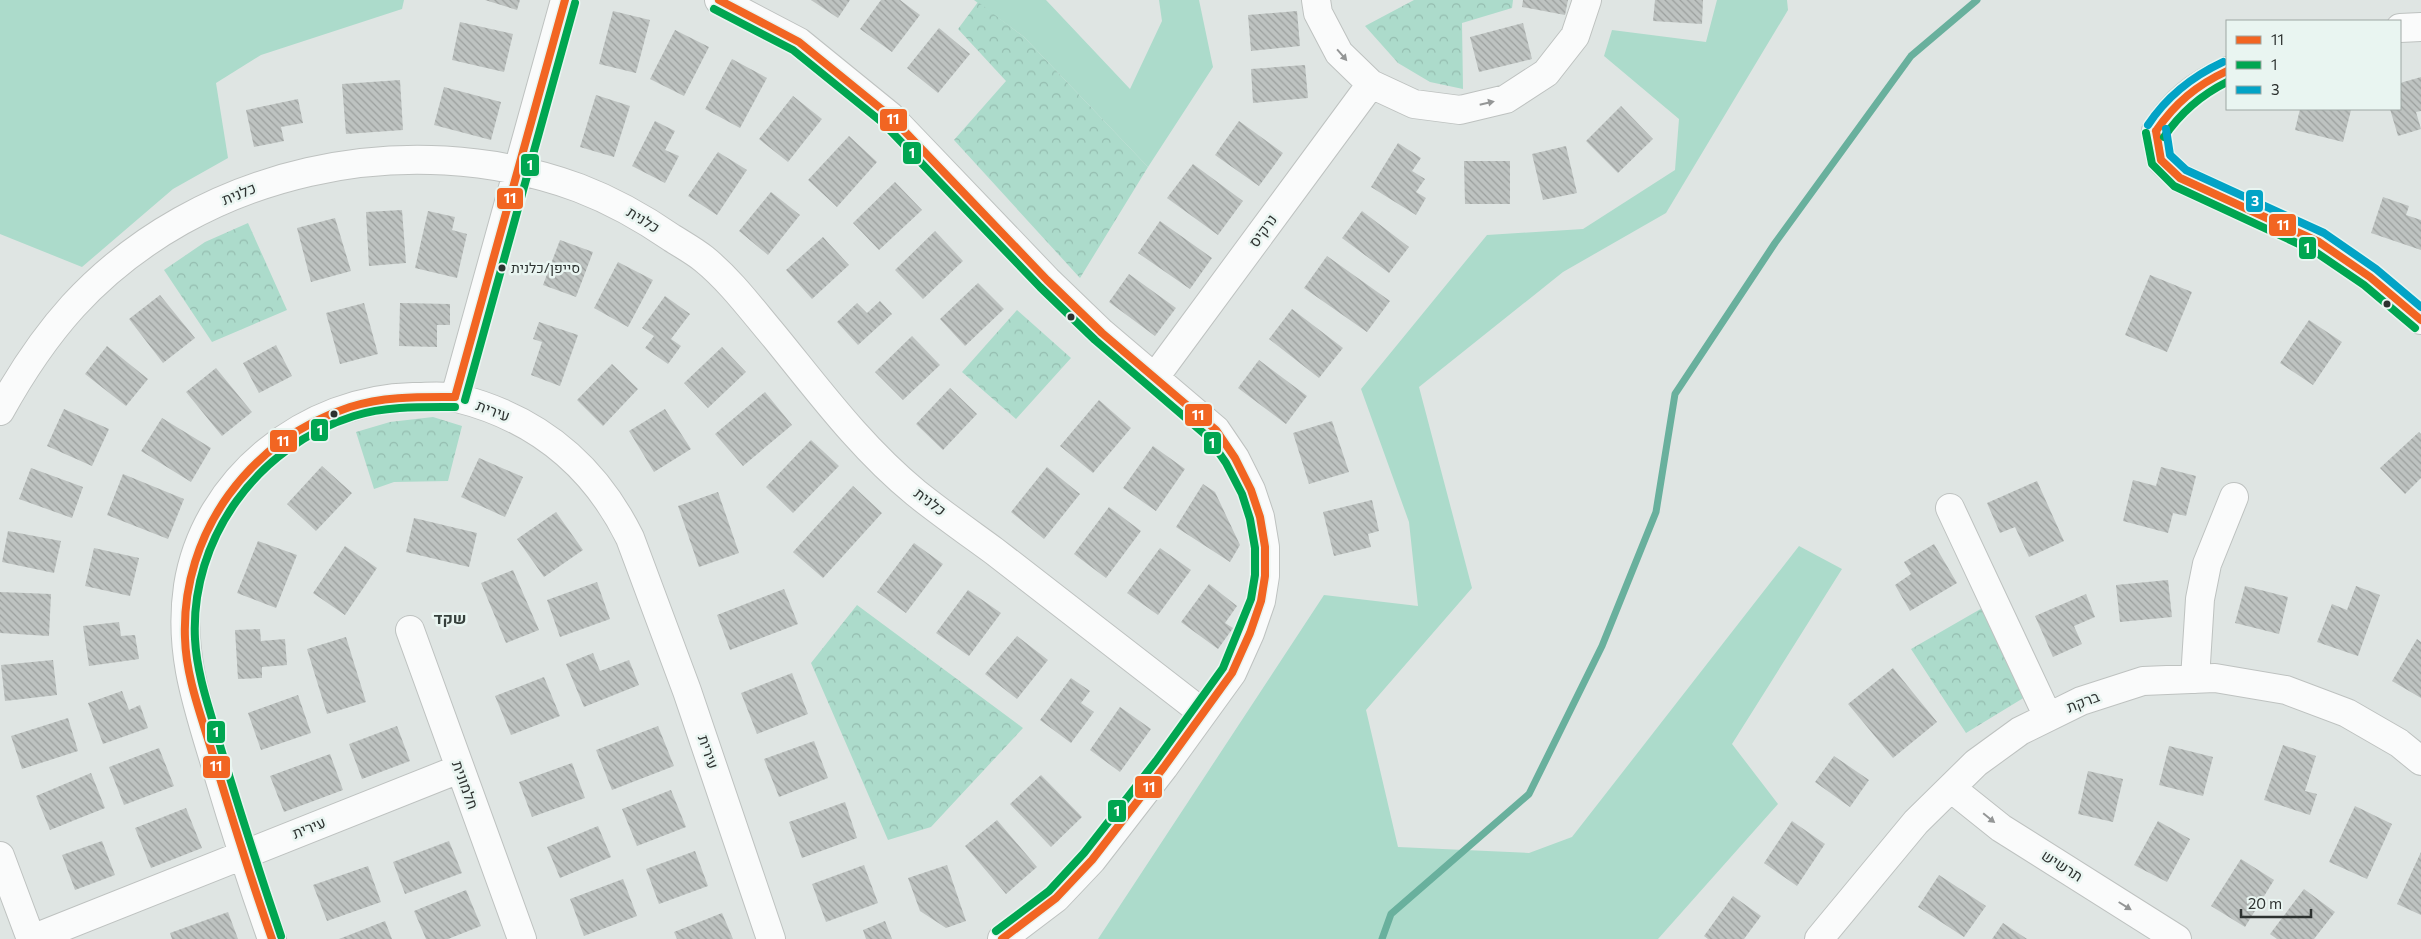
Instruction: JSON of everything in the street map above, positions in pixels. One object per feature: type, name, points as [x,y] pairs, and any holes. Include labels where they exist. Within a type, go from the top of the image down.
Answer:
[{"type":"street","points":[[454,397],[565,0]]},
{"type":"street","points":[[719,0],[799,42],[890,116],[1047,280],[1102,333],[1216,430],[1235,458],[1251,490],[1260,517],[1265,547],[1265,576],[1261,601],[1250,633],[1232,673],[1164,767],[1092,860],[1056,898],[1002,939]]},
{"type":"street","points":[[1316,0],[1318,13],[1339,53],[1371,84],[1414,104],[1460,110],[1506,99],[1546,73],[1575,36],[1587,0]]},
{"type":"street","points":[[2401,28],[2421,27]]},
{"type":"street","points":[[2226,72],[2210,79],[2191,91],[2168,111],[2156,131],[2161,160],[2180,178],[2319,242],[2370,277],[2421,320]]},
{"type":"street","name":"נרקיס","points":[[1154,377],[1371,84]]},
{"type":"street","name":"כלנית","points":[[0,411],[26,363],[74,305],[129,257],[158,236],[206,208],[276,180],[332,167],[376,161],[448,160],[519,170],[579,188],[624,208],[703,258],[738,292],[864,446],[917,494],[1203,713]]},
{"type":"street","name":"עירית","points":[[272,939],[242,855],[188,668],[185,616],[189,583],[204,536],[225,497],[249,468],[268,450],[311,422],[349,407],[375,401],[400,398],[454,397],[520,421],[560,447],[592,477],[618,515],[630,538],[687,690],[771,939]]},
{"type":"street","points":[[2195,679],[2200,599],[2207,564],[2234,497]]},
{"type":"street","points":[[1950,508],[2048,717]]},
{"type":"street","name":"חלמונית","points":[[410,630],[522,939]]},
{"type":"street","name":"ברקת","points":[[1819,939],[1916,822],[1976,763],[2020,731],[2048,717],[2081,701],[2144,681],[2215,678],[2286,690],[2347,713],[2399,743],[2421,761]]},
{"type":"street","name":"עירית","points":[[31,939],[459,769]]},
{"type":"street","name":"תרשיש","points":[[1950,788],[2001,828],[2177,939]]},
{"type":"street","points":[[0,856],[31,939]]},
{"type":"green space","points":[[0,0],[404,0],[402,9],[261,55],[216,83],[228,158],[173,189],[82,267],[0,234]]},
{"type":"green space","points":[[974,0],[1046,0],[1130,89],[1162,21],[1159,0],[1199,0],[1213,67],[1148,167],[1024,37]]},
{"type":"green space","points":[[1414,0],[1513,0],[1512,8],[1462,23],[1463,89],[1430,82],[1398,63],[1365,26]]},
{"type":"green space","points":[[1717,0],[1787,0],[1788,10],[1666,213],[1563,272],[1419,387],[1472,588],[1366,710],[1398,847],[1529,853],[1572,837],[1799,546],[1842,569],[1732,744],[1778,804],[1658,939],[1098,939],[1324,595],[1418,606],[1409,522],[1361,389],[1487,235],[1583,229],[1675,170],[1679,119],[1604,56],[1612,30],[1706,42]]},
{"type":"green space","points":[[978,2],[1024,37],[1148,167],[1080,278],[954,140],[1006,81],[958,29]]},
{"type":"green space","points":[[248,223],[287,310],[212,342],[164,270],[205,242]]},
{"type":"green space","points":[[1017,310],[1071,358],[1016,419],[962,372]]},
{"type":"green space","points":[[433,417],[462,426],[448,481],[394,482],[374,489],[356,432],[390,422]]},
{"type":"green space","points":[[857,605],[1023,728],[931,827],[888,840],[811,663]]},
{"type":"green space","points":[[1984,607],[2025,697],[1966,733],[1911,649]]},
{"type":"building","points":[[485,0],[520,0],[517,10]]},
{"type":"building","points":[[811,0],[850,0],[838,18]]},
{"type":"building","points":[[881,0],[900,0],[920,15],[892,52],[860,29]]},
{"type":"building","points":[[1523,0],[1568,0],[1565,15],[1522,7]]},
{"type":"building","points":[[1655,0],[1703,0],[1702,24],[1653,21]]},
{"type":"building","points":[[613,11],[650,20],[636,73],[599,64]]},
{"type":"building","points":[[1297,11],[1300,46],[1251,51],[1248,15]]},
{"type":"building","points":[[460,22],[513,34],[504,72],[452,60]]},
{"type":"building","points":[[1523,23],[1532,59],[1479,72],[1470,37]]},
{"type":"building","points":[[939,28],[970,54],[938,93],[907,68]]},
{"type":"building","points":[[675,30],[709,47],[684,96],[650,79]]},
{"type":"building","points":[[732,59],[767,78],[740,128],[705,109]]},
{"type":"building","points":[[1305,65],[1308,98],[1253,103],[1251,69]]},
{"type":"building","points":[[2421,77],[2421,111],[2416,112],[2421,129],[2398,136],[2390,110],[2401,110],[2401,83]]},
{"type":"building","points":[[400,80],[403,130],[346,134],[342,84]]},
{"type":"building","points":[[444,87],[501,102],[491,140],[434,125]]},
{"type":"building","points":[[596,95],[630,106],[614,157],[580,147]]},
{"type":"building","points":[[793,96],[822,119],[788,162],[759,139]]},
{"type":"building","points":[[298,99],[303,123],[281,127],[284,141],[254,147],[246,110]]},
{"type":"building","points":[[1621,106],[1653,139],[1618,173],[1586,141]]},
{"type":"building","points":[[2300,110],[2351,110],[2343,142],[2295,130]]},
{"type":"building","points":[[655,121],[675,131],[665,150],[679,156],[665,183],[632,166]]},
{"type":"building","points":[[1239,121],[1283,153],[1259,186],[1215,155]]},
{"type":"building","points":[[849,136],[877,162],[837,207],[808,180]]},
{"type":"building","points":[[1398,143],[1421,158],[1412,171],[1425,179],[1416,192],[1426,198],[1416,215],[1371,187]]},
{"type":"building","points":[[1566,146],[1577,193],[1543,200],[1532,154]]},
{"type":"building","points":[[718,152],[747,170],[717,215],[688,196]]},
{"type":"building","points":[[1464,161],[1510,161],[1510,204],[1465,204]]},
{"type":"building","points":[[1193,164],[1243,201],[1218,235],[1167,198]]},
{"type":"building","points":[[895,182],[922,210],[879,250],[853,223]]},
{"type":"building","points":[[771,192],[800,215],[768,255],[739,231]]},
{"type":"building","points":[[2383,197],[2409,206],[2406,215],[2421,220],[2421,250],[2371,233]]},
{"type":"building","points":[[402,210],[406,263],[369,266],[366,212]]},
{"type":"building","points":[[428,211],[455,217],[452,230],[467,234],[457,278],[415,268]]},
{"type":"building","points":[[1362,211],[1409,247],[1389,273],[1342,238]]},
{"type":"building","points":[[335,218],[351,271],[311,282],[297,228]]},
{"type":"building","points":[[1160,221],[1212,258],[1190,289],[1138,253]]},
{"type":"building","points":[[935,231],[963,261],[923,299],[895,270]]},
{"type":"building","points":[[823,237],[849,265],[812,299],[786,270]]},
{"type":"building","points":[[560,240],[593,252],[576,297],[543,285]]},
{"type":"building","points":[[1327,256],[1390,301],[1367,332],[1304,288]]},
{"type":"building","points":[[618,262],[653,280],[628,327],[594,308]]},
{"type":"building","points":[[1129,274],[1176,308],[1155,336],[1109,302]]},
{"type":"building","points":[[2150,275],[2192,292],[2167,352],[2125,335]]},
{"type":"building","points":[[978,283],[1004,309],[965,346],[940,319]]},
{"type":"building","points":[[160,295],[195,338],[163,363],[129,319]]},
{"type":"building","points":[[665,296],[690,314],[671,339],[681,346],[668,364],[645,348],[654,336],[642,328]]},
{"type":"building","points":[[880,301],[892,314],[858,345],[837,322],[857,303],[867,313]]},
{"type":"building","points":[[364,303],[378,354],[340,364],[326,313]]},
{"type":"building","points":[[400,303],[450,304],[450,325],[437,325],[437,347],[399,346]]},
{"type":"building","points":[[1292,309],[1343,348],[1319,378],[1269,339]]},
{"type":"building","points":[[2309,320],[2342,342],[2313,385],[2280,363]]},
{"type":"building","points":[[539,322],[578,335],[560,386],[531,375],[542,342],[533,339]]},
{"type":"building","points":[[912,336],[940,365],[903,400],[875,372]]},
{"type":"building","points":[[276,345],[292,376],[259,393],[243,363]]},
{"type":"building","points":[[107,346],[148,379],[126,406],[85,374]]},
{"type":"building","points":[[722,347],[746,372],[708,408],[684,383]]},
{"type":"building","points":[[1259,360],[1307,396],[1286,424],[1238,388]]},
{"type":"building","points":[[612,364],[638,389],[603,426],[577,400]]},
{"type":"building","points":[[216,368],[252,412],[222,436],[186,392]]},
{"type":"building","points":[[950,388],[977,414],[943,450],[916,424]]},
{"type":"building","points":[[765,392],[792,425],[743,466],[715,434]]},
{"type":"building","points":[[1099,400],[1131,428],[1093,473],[1060,446]]},
{"type":"building","points":[[64,409],[109,429],[92,466],[47,446]]},
{"type":"building","points":[[665,409],[691,449],[654,472],[629,431]]},
{"type":"building","points":[[162,418],[211,448],[191,482],[141,451]]},
{"type":"building","points":[[1332,421],[1349,472],[1309,484],[1293,433]]},
{"type":"building","points":[[2419,432],[2421,434],[2421,478],[2405,494],[2380,468]]},
{"type":"building","points":[[811,440],[839,466],[793,513],[766,487]]},
{"type":"building","points":[[1153,446],[1185,469],[1156,511],[1123,488]]},
{"type":"building","points":[[479,458],[523,477],[505,517],[461,497]]},
{"type":"building","points":[[322,466],[352,493],[316,531],[287,504]]},
{"type":"building","points":[[1047,467],[1080,494],[1044,539],[1011,512]]},
{"type":"building","points":[[2161,467],[2196,476],[2186,516],[2173,513],[2168,533],[2123,521],[2133,480],[2156,486]]},
{"type":"building","points":[[31,468],[83,487],[72,518],[19,499]]},
{"type":"building","points":[[123,474],[184,499],[168,539],[107,515]]},
{"type":"building","points":[[2037,481],[2064,541],[2029,557],[2015,527],[2000,533],[1987,503]]},
{"type":"building","points":[[1203,484],[1215,492],[1240,545],[1230,562],[1176,527]]},
{"type":"building","points":[[853,486],[882,513],[823,578],[793,552]]},
{"type":"building","points":[[718,492],[739,553],[699,567],[678,506]]},
{"type":"building","points":[[1372,500],[1379,531],[1368,534],[1371,547],[1334,556],[1323,512]]},
{"type":"building","points":[[1109,507],[1141,531],[1106,578],[1074,554]]},
{"type":"building","points":[[556,512],[583,550],[544,577],[517,539]]},
{"type":"building","points":[[414,518],[477,533],[469,567],[406,552]]},
{"type":"building","points":[[8,531],[61,541],[54,573],[2,562]]},
{"type":"building","points":[[258,541],[297,555],[276,608],[237,593]]},
{"type":"building","points":[[914,543],[943,564],[906,613],[877,592]]},
{"type":"building","points":[[1934,544],[1957,583],[1910,611],[1895,585],[1911,574],[1904,562]]},
{"type":"building","points":[[345,546],[377,568],[345,615],[313,593]]},
{"type":"building","points":[[94,548],[139,558],[130,596],[85,586]]},
{"type":"building","points":[[1160,548],[1191,570],[1158,615],[1127,593]]},
{"type":"building","points":[[513,570],[539,630],[506,643],[481,583]]},
{"type":"building","points":[[2168,580],[2172,617],[2120,622],[2116,585]]},
{"type":"building","points":[[597,582],[610,619],[560,637],[547,600]]},
{"type":"building","points":[[1209,584],[1237,606],[1225,623],[1233,628],[1218,649],[1181,622]]},
{"type":"building","points":[[2245,586],[2288,597],[2279,634],[2235,623]]},
{"type":"building","points":[[2356,586],[2380,595],[2358,656],[2317,642],[2332,604],[2347,610]]},
{"type":"building","points":[[784,589],[798,624],[730,650],[717,615]]},
{"type":"building","points":[[968,590],[1001,613],[969,656],[936,633]]},
{"type":"building","points":[[0,592],[51,594],[49,636],[0,633]]},
{"type":"building","points":[[2086,594],[2095,617],[2074,626],[2082,644],[2053,657],[2035,616]]},
{"type":"building","points":[[119,622],[121,636],[135,635],[139,659],[89,666],[83,626]]},
{"type":"building","points":[[260,629],[261,641],[285,639],[287,665],[262,667],[262,678],[238,679],[235,630]]},
{"type":"building","points":[[1017,636],[1048,660],[1017,699],[985,674]]},
{"type":"building","points":[[346,637],[366,702],[327,714],[307,649]]},
{"type":"building","points":[[2417,639],[2421,642],[2421,698],[2392,681]]},
{"type":"building","points":[[593,653],[600,671],[629,660],[639,685],[584,707],[566,664]]},
{"type":"building","points":[[53,660],[57,695],[5,701],[1,665]]},
{"type":"building","points":[[1893,668],[1937,722],[1893,758],[1848,704]]},
{"type":"building","points":[[792,673],[808,714],[757,734],[741,693]]},
{"type":"building","points":[[544,677],[560,716],[511,735],[495,696]]},
{"type":"building","points":[[1071,678],[1090,691],[1081,703],[1094,712],[1071,743],[1040,720]]},
{"type":"building","points":[[122,691],[129,710],[140,705],[148,728],[103,744],[88,703]]},
{"type":"building","points":[[298,695],[311,733],[261,750],[248,713]]},
{"type":"building","points":[[1120,707],[1151,729],[1120,772],[1090,750]]},
{"type":"building","points":[[68,718],[78,751],[22,769],[11,736]]},
{"type":"building","points":[[397,726],[410,761],[362,779],[349,744]]},
{"type":"building","points":[[658,726],[674,766],[612,790],[596,750]]},
{"type":"building","points":[[814,741],[828,778],[779,797],[764,759]]},
{"type":"building","points":[[2283,745],[2316,756],[2305,791],[2317,794],[2310,815],[2264,800]]},
{"type":"building","points":[[2169,746],[2213,757],[2203,796],[2159,785]]},
{"type":"building","points":[[159,748],[174,786],[124,805],[109,767]]},
{"type":"building","points":[[330,754],[343,790],[284,812],[270,776]]},
{"type":"building","points":[[1834,756],[1869,780],[1850,807],[1815,782]]},
{"type":"building","points":[[572,763],[585,798],[532,817],[519,782]]},
{"type":"building","points":[[2088,771],[2123,779],[2113,822],[2078,814]]},
{"type":"building","points":[[91,773],[105,808],[50,830],[36,796]]},
{"type":"building","points":[[1041,775],[1082,817],[1051,847],[1010,804]]},
{"type":"building","points":[[671,790],[686,827],[637,846],[622,809]]},
{"type":"building","points":[[845,802],[857,838],[802,858],[789,822]]},
{"type":"building","points":[[2355,806],[2392,824],[2367,879],[2329,862]]},
{"type":"building","points":[[186,808],[202,848],[151,868],[135,828]]},
{"type":"building","points":[[997,820],[1037,867],[1006,894],[965,846]]},
{"type":"building","points":[[1792,821],[1825,844],[1797,886],[1764,863]]},
{"type":"building","points":[[2158,821],[2190,839],[2167,882],[2134,865]]},
{"type":"building","points":[[598,826],[611,857],[560,878],[547,847]]},
{"type":"building","points":[[102,841],[115,875],[75,890],[62,855]]},
{"type":"building","points":[[449,841],[462,873],[405,894],[393,862]]},
{"type":"building","points":[[695,851],[708,886],[659,904],[646,869]]},
{"type":"building","points":[[2421,852],[2421,915],[2397,904]]},
{"type":"building","points":[[2241,859],[2274,880],[2245,927],[2211,906]]},
{"type":"building","points":[[864,865],[878,903],[826,922],[812,884]]},
{"type":"building","points":[[947,865],[966,921],[946,928],[920,911],[908,878]]},
{"type":"building","points":[[368,866],[381,902],[327,921],[313,885]]},
{"type":"building","points":[[1939,875],[1986,906],[1964,937],[1918,907]]},
{"type":"building","points":[[623,879],[637,916],[584,936],[570,899]]},
{"type":"building","points":[[2304,889],[2335,912],[2314,939],[2277,939],[2270,934]]},
{"type":"building","points":[[466,890],[481,926],[448,939],[426,939],[414,911]]},
{"type":"building","points":[[1733,896],[1761,916],[1744,939],[1708,939],[1704,936]]},
{"type":"building","points":[[228,912],[238,939],[172,939],[170,933]]},
{"type":"building","points":[[722,913],[733,939],[677,939],[674,932]]},
{"type":"building","points":[[385,921],[392,939],[339,939]]},
{"type":"building","points":[[885,921],[892,939],[866,939],[863,930]]},
{"type":"building","points":[[2003,923],[2027,939],[1992,939]]},
{"type":"waterway","points":[[1382,939],[1391,914],[1529,794],[1602,646],[1656,512],[1675,394],[1775,243],[1911,56],[1977,0]]},
{"type":"transit line","name":"11","points":[[455,397],[565,0]]},
{"type":"transit line","name":"11","points":[[719,0],[799,42],[890,116],[1047,280],[1102,333],[1216,430],[1235,458],[1251,490],[1260,517],[1265,547],[1265,576],[1261,601],[1250,633],[1232,673],[1164,767],[1092,860],[1056,898],[1002,939]]},
{"type":"transit line","name":"1","points":[[465,400],[575,3]]},
{"type":"transit line","name":"1","points":[[714,9],[793,50],[883,123],[1040,287],[1095,340],[1208,437],[1226,463],[1242,494],[1250,519],[1255,548],[1255,575],[1251,599],[1223,668],[1156,761],[1084,853],[1049,891],[996,931]]},
{"type":"transit line","name":"3","points":[[2148,125],[2163,105],[2181,88],[2200,74],[2223,62]]},
{"type":"transit line","name":"11","points":[[2156,131],[2187,96],[2206,82],[2226,72]]},
{"type":"transit line","name":"1","points":[[2164,137],[2192,105],[2226,83]]},
{"type":"transit line","name":"3","points":[[2166,129],[2170,155],[2186,170],[2324,233],[2376,269],[2421,307]]},
{"type":"transit line","name":"11","points":[[2156,131],[2161,160],[2180,178],[2319,242],[2370,277],[2421,320]]},
{"type":"transit line","name":"1","points":[[2146,133],[2152,164],[2174,186],[2314,251],[2364,285],[2415,328]]},
{"type":"transit line","name":"11","points":[[272,939],[226,799],[188,667],[185,638],[187,599],[195,562],[209,527],[228,495],[253,466],[281,442],[314,422],[363,403],[402,398],[455,397]]},
{"type":"transit line","name":"1","points":[[281,936],[228,773],[198,667],[195,639],[196,602],[204,566],[218,532],[237,501],[260,473],[288,449],[319,430],[354,416],[378,410],[455,407]]},
{"type":"place","name":"סייפן/כלנית","points":[[502,268]]},
{"type":"district","name":"שקד","points":[[450,618]]}]
